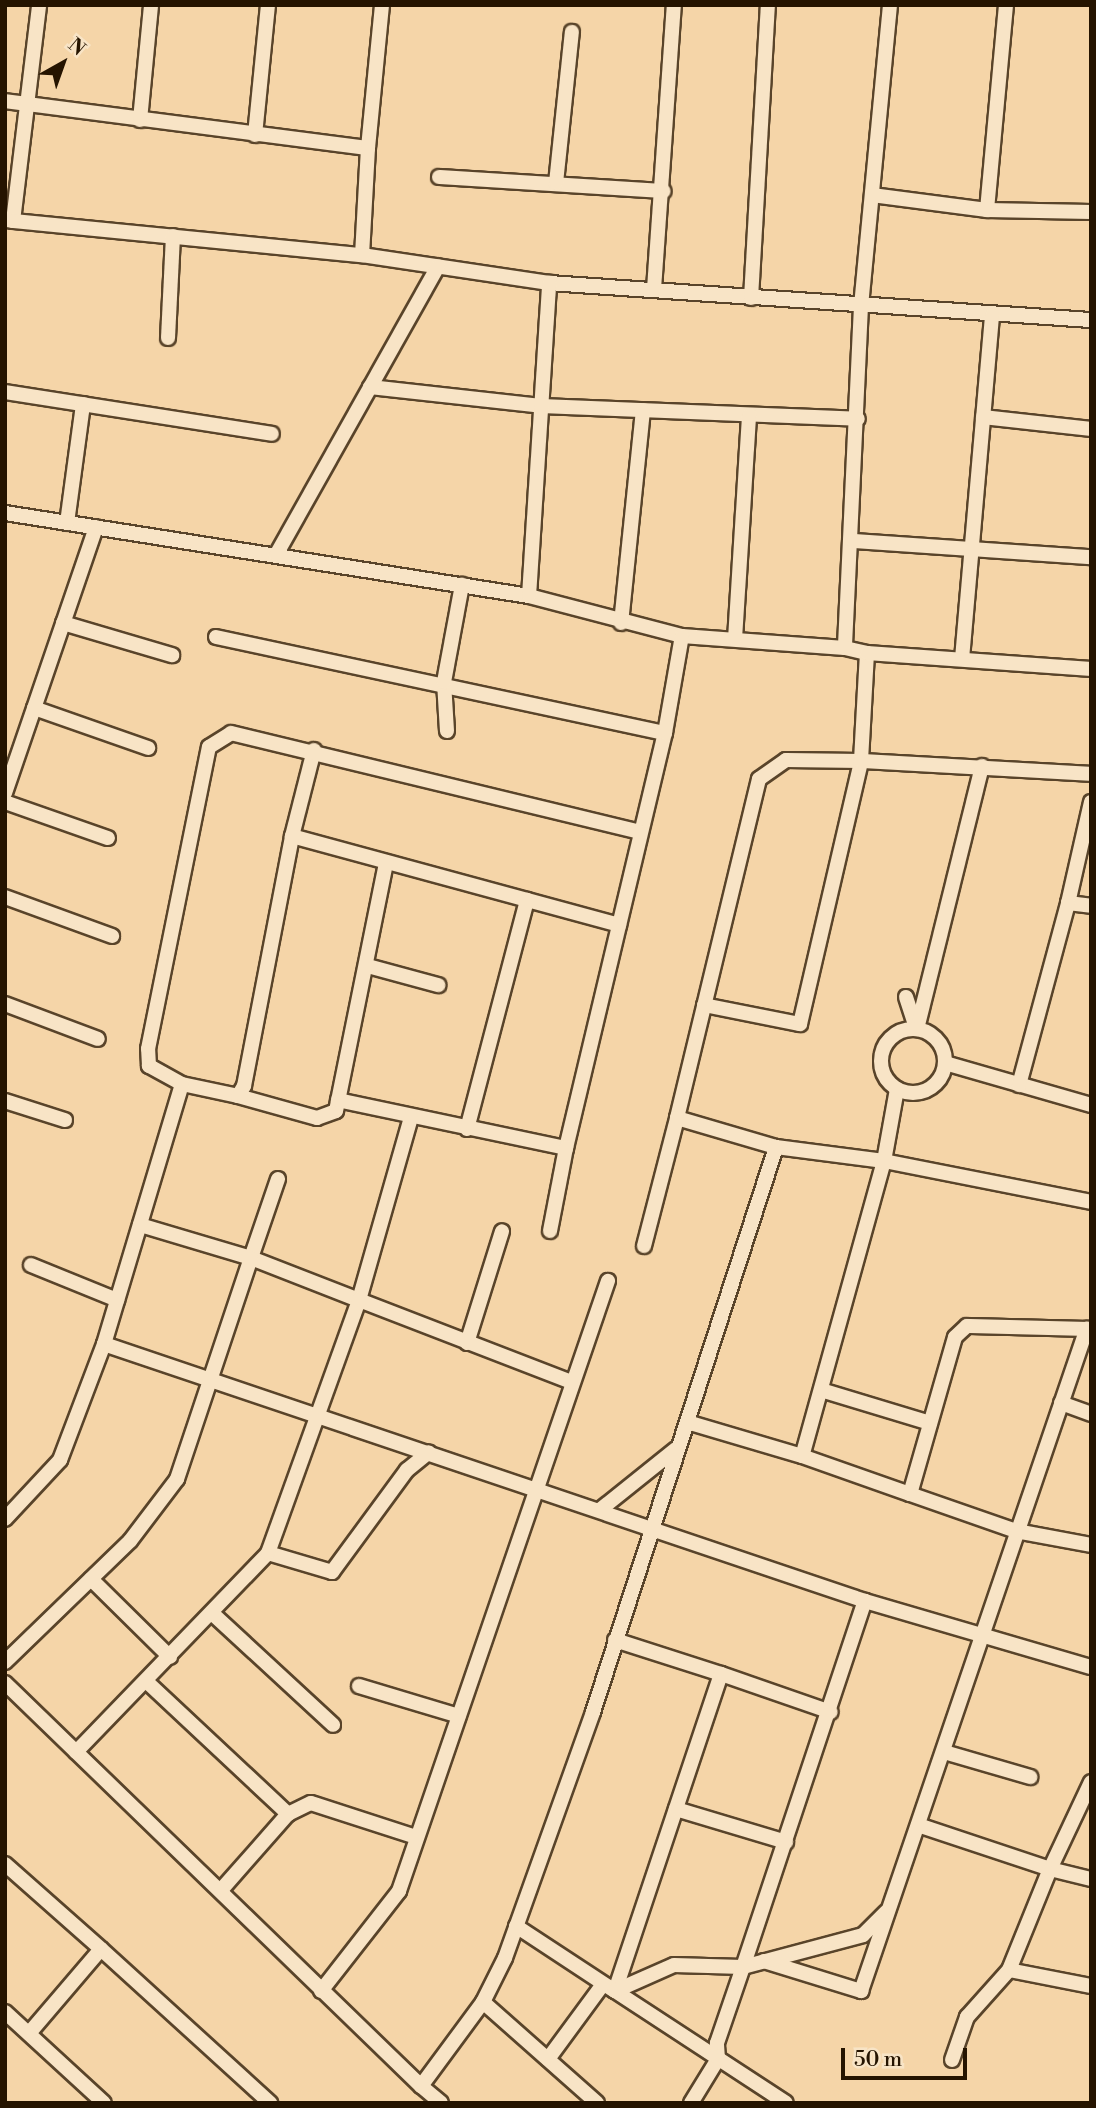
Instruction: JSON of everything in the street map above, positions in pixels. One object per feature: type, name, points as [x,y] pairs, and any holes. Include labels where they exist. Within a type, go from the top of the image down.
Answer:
[{"type":"street","points":[[39,5],[28,104],[9,220],[362,255],[549,283],[1091,320]]},
{"type":"street","points":[[140,120],[151,5]]},
{"type":"street","points":[[255,135],[268,5]]},
{"type":"street","points":[[362,255],[368,148],[382,5]]},
{"type":"street","points":[[654,289],[664,191],[674,5]]},
{"type":"street","points":[[751,298],[768,5]]},
{"type":"street","points":[[845,648],[854,541],[861,306],[890,5]]},
{"type":"street","points":[[987,210],[1006,5]]},
{"type":"street","points":[[556,183],[572,32]]},
{"type":"street","points":[[5,101],[368,148]]},
{"type":"street","points":[[439,177],[664,191]]},
{"type":"street","points":[[872,195],[987,210],[1091,212]]},
{"type":"street","points":[[168,338],[173,236]]},
{"type":"street","points":[[276,555],[438,266]]},
{"type":"street","points":[[529,596],[549,283]]},
{"type":"street","points":[[962,659],[992,315]]},
{"type":"street","points":[[370,387],[541,406],[858,419]]},
{"type":"street","points":[[5,392],[272,434]]},
{"type":"street","points":[[67,523],[83,404]]},
{"type":"street","points":[[621,623],[643,410]]},
{"type":"street","points":[[735,639],[749,415]]},
{"type":"street","points":[[983,417],[1091,429]]},
{"type":"street","points":[[5,513],[529,596],[621,623],[682,636],[1091,669]]},
{"type":"street","points":[[5,793],[96,527]]},
{"type":"street","points":[[854,541],[971,546],[1091,558]]},
{"type":"street","points":[[447,731],[444,682],[462,585]]},
{"type":"street","points":[[63,623],[172,655]]},
{"type":"street","points":[[550,1231],[566,1148],[665,733],[682,636]]},
{"type":"street","points":[[216,637],[444,682],[665,733]]},
{"type":"street","points":[[704,1004],[800,1024],[861,761],[867,653]]},
{"type":"street","points":[[34,708],[148,748]]},
{"type":"street","points":[[386,862],[368,966],[338,1100],[329,1118],[317,1118],[182,1084],[149,1066],[148,1049],[209,747],[231,733],[314,750],[640,832]]},
{"type":"street","points":[[238,1096],[257,1036],[292,836],[314,750]]},
{"type":"street","points":[[644,1246],[759,779],[786,760],[982,766],[1091,774]]},
{"type":"street","points":[[917,1029],[982,766]]},
{"type":"street","points":[[5,802],[108,838]]},
{"type":"street","points":[[1019,1085],[1068,903],[1091,803]]},
{"type":"street","points":[[292,836],[619,925]]},
{"type":"street","points":[[5,897],[112,936]]},
{"type":"street","points":[[467,1129],[527,900]]},
{"type":"street","points":[[1068,903],[1091,906]]},
{"type":"street","points":[[368,966],[438,985]]},
{"type":"street","points":[[906,997],[917,1029],[940,1044],[945,1063],[932,1087],[915,1093],[897,1089],[885,1077],[881,1052],[898,1032],[917,1029]]},
{"type":"street","points":[[5,1004],[98,1039]]},
{"type":"street","points":[[945,1063],[1091,1105]]},
{"type":"street","points":[[5,1519],[60,1460],[104,1344],[182,1084]]},
{"type":"street","points":[[802,1456],[884,1161],[897,1089]]},
{"type":"street","points":[[338,1100],[566,1148]]},
{"type":"street","points":[[5,1101],[65,1120]]},
{"type":"street","points":[[76,1752],[214,1615],[268,1553],[359,1300],[411,1116]]},
{"type":"street","points":[[677,1118],[776,1147],[884,1161],[1091,1202]]},
{"type":"street","points":[[421,2086],[484,2002],[516,1926],[688,1422],[776,1147]]},
{"type":"street","points":[[5,1662],[91,1579],[177,1479],[278,1179]]},
{"type":"street","points":[[140,1225],[251,1258],[571,1382]]},
{"type":"street","points":[[467,1343],[502,1231]]},
{"type":"street","points":[[31,1265],[117,1300]]},
{"type":"street","points":[[321,1991],[386,1913],[459,1716],[571,1382],[608,1281]]},
{"type":"street","points":[[764,1961],[861,1992],[944,1752],[979,1638],[1089,1329],[967,1326],[955,1337],[910,1494]]},
{"type":"street","points":[[104,1344],[601,1509],[865,1601],[979,1638],[1091,1667]]},
{"type":"street","points":[[821,1390],[930,1423]]},
{"type":"street","points":[[1061,1404],[1091,1415]]},
{"type":"street","points":[[688,1422],[802,1456],[1016,1531],[1091,1545]]},
{"type":"street","points":[[601,1509],[677,1448]]},
{"type":"street","points":[[268,1553],[332,1572],[407,1470],[429,1452]]},
{"type":"street","points":[[91,1579],[170,1657]]},
{"type":"street","points":[[691,2103],[718,2059],[717,2043],[831,1712],[865,1601]]},
{"type":"street","points":[[214,1615],[333,1725]]},
{"type":"street","points":[[615,1640],[831,1712]]},
{"type":"street","points":[[548,2059],[609,1988],[676,1809],[721,1674]]},
{"type":"street","points":[[146,1681],[289,1814]]},
{"type":"street","points":[[5,1683],[221,1889],[321,1991],[441,2103]]},
{"type":"street","points":[[359,1686],[459,1716]]},
{"type":"street","points":[[944,1752],[1030,1777]]},
{"type":"street","points":[[952,2060],[967,2017],[1009,1970],[1050,1869],[1091,1782]]},
{"type":"street","points":[[221,1889],[289,1814],[311,1803],[416,1837]]},
{"type":"street","points":[[676,1809],[786,1842]]},
{"type":"street","points":[[918,1825],[1091,1880]]},
{"type":"street","points":[[5,1864],[270,2103]]},
{"type":"street","points":[[609,1988],[674,1965],[743,1967],[863,1935],[889,1909]]},
{"type":"street","points":[[516,1926],[786,2103]]},
{"type":"street","points":[[31,2031],[101,1949]]},
{"type":"street","points":[[1009,1970],[1091,1986]]},
{"type":"street","points":[[484,2002],[597,2103]]},
{"type":"street","points":[[5,2012],[31,2031],[104,2103]]}]
